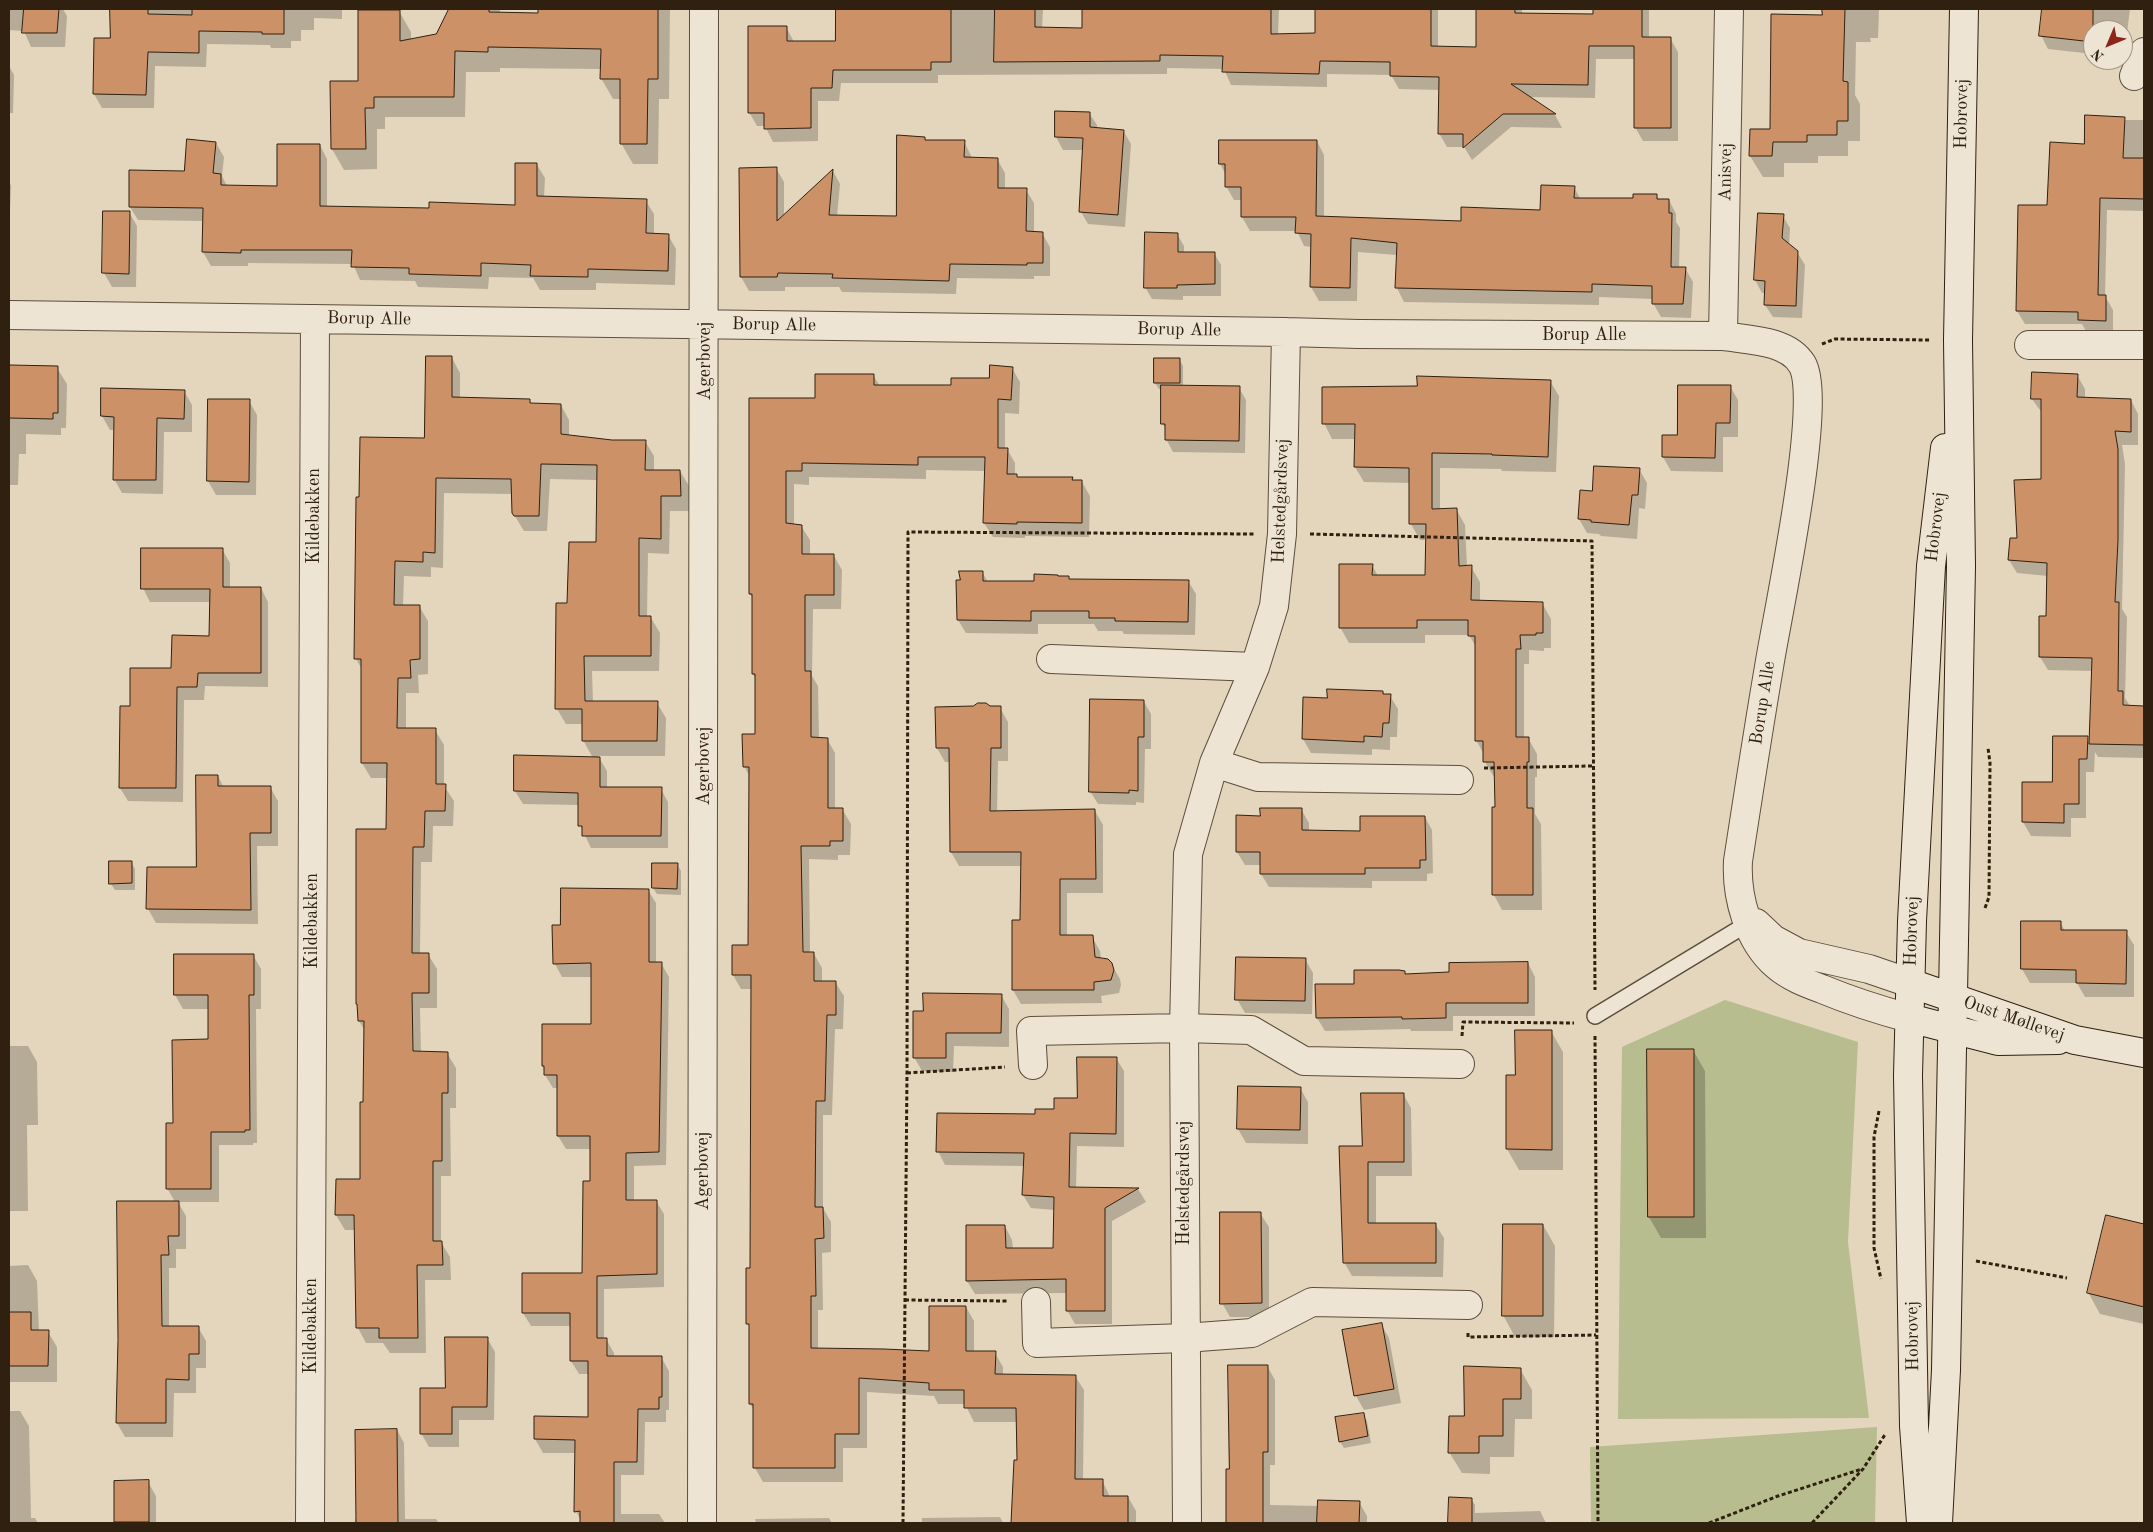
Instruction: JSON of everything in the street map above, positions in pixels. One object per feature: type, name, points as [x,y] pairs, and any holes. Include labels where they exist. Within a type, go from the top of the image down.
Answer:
[{"type":"street","name":"Agerbovej","points":[[702,1523],[704,9]]},
{"type":"street","name":"Anisvej","points":[[1723,336],[1729,9]]},
{"type":"street","name":"Hobrovej","points":[[1938,1523],[1944,1424],[1954,999],[1961,566],[1958,340],[1964,9]]},
{"type":"street","name":"Borup Alle","points":[[9,315],[1359,334],[1723,336],[1766,343],[1783,348],[1798,358],[1804,366],[1809,385],[1803,469],[1768,667],[1738,861],[1737,878],[1740,897],[1762,948],[1777,966],[1797,979],[1868,1008],[1909,1018]]},
{"type":"street","name":"Kildebakken","points":[[310,1523],[315,318]]},
{"type":"street","name":"Helstedgårdsvej","points":[[1187,1523],[1184,1028],[1188,854],[1214,763],[1255,667],[1274,606],[1282,534],[1286,332]]},
{"type":"street","name":"Hobrovej","points":[[1921,1523],[1914,1426],[1908,1075],[1910,983],[1931,566],[1958,340]]},
{"type":"street","points":[[2030,345],[2144,345]]},
{"type":"street","points":[[1051,659],[1255,667]]},
{"type":"street","points":[[1214,763],[1258,777],[1459,780]]},
{"type":"street","name":"Borup Alle","points":[[1751,922],[1773,939],[1799,953],[1869,969],[1910,983]]},
{"type":"street","name":"Oust Møllevej","points":[[1910,983],[2075,1040],[2144,1053]]},
{"type":"street","name":"Oust Møllevej","points":[[1909,1018],[1998,1041],[2075,1040]]},
{"type":"street","points":[[1033,1065],[1031,1031],[1184,1028],[1251,1030],[1304,1061],[1460,1064]]},
{"type":"street","points":[[1036,1302],[1037,1343],[1185,1338],[1252,1333],[1312,1302],[1468,1305]]},
{"type":"lane","points":[[1595,1020],[1751,922]]},
{"type":"path","points":[[1798,358],[1835,339],[1958,340]]},
{"type":"path","points":[[903,1523],[907,1073],[908,532],[1282,534],[1592,541],[1598,1523]]},
{"type":"path","points":[[1459,780],[1464,768],[1592,766]]},
{"type":"path","points":[[1460,1064],[1463,1022],[1595,1020]]},
{"type":"path","points":[[907,1073],[1033,1065]]},
{"type":"path","points":[[1948,1260],[1986,1261],[2067,1278]]},
{"type":"path","points":[[905,1300],[1036,1302]]},
{"type":"path","points":[[1468,1305],[1468,1337],[1596,1335]]},
{"type":"path","points":[[1812,1523],[1863,1469],[1886,1432],[1914,1426]]},
{"type":"path","points":[[1709,1523],[1778,1496],[1863,1469]]},
{"type":"green space","points":[[1725,1000],[1858,1042],[1848,1242],[1869,1418],[1618,1419],[1622,1047]]},
{"type":"green space","points":[[1877,1427],[1875,1523],[1591,1523],[1590,1447]]},
{"type":"building","points":[[24,9],[59,9],[57,33],[22,33]]},
{"type":"building","points":[[110,9],[148,9],[148,14],[192,15],[192,9],[284,9],[284,34],[199,31],[199,53],[148,52],[146,95],[93,94],[94,38],[110,38]]},
{"type":"building","points":[[449,9],[489,9],[489,12],[538,13],[538,9],[658,9],[658,79],[648,79],[647,144],[620,144],[620,79],[600,79],[601,49],[488,47],[488,52],[455,51],[454,97],[374,97],[374,108],[365,108],[366,149],[331,149],[330,81],[358,81],[358,10],[400,10],[400,41],[436,34]]},
{"type":"building","points":[[836,9],[951,9],[951,62],[931,62],[931,70],[833,70],[832,88],[811,88],[811,128],[764,129],[764,113],[748,113],[748,26],[787,26],[787,41],[835,41]]},
{"type":"building","points":[[995,9],[1035,9],[1035,27],[1082,28],[1082,9],[1271,9],[1271,34],[1315,33],[1315,9],[1431,9],[1431,46],[1476,47],[1476,9],[1515,9],[1515,13],[1593,14],[1593,9],[1642,9],[1642,37],[1671,37],[1671,128],[1634,128],[1634,46],[1589,46],[1588,85],[1511,84],[1556,114],[1503,114],[1463,148],[1463,134],[1438,134],[1439,77],[1390,76],[1390,62],[1320,61],[1319,74],[1222,72],[1223,56],[1160,55],[1160,61],[994,62]]},
{"type":"building","points":[[1822,9],[1845,9],[1843,81],[1848,82],[1848,121],[1837,121],[1837,135],[1807,135],[1807,142],[1773,142],[1772,156],[1749,156],[1750,129],[1770,129],[1771,14],[1822,15]]},
{"type":"building","points":[[2042,9],[2093,9],[2093,20],[2083,20],[2083,41],[2039,36]]},
{"type":"building","points":[[1055,111],[1090,112],[1090,127],[1124,130],[1118,215],[1079,212],[1083,138],[1055,137]]},
{"type":"building","points":[[2085,115],[2125,117],[2123,158],[2144,158],[2144,199],[2100,198],[2098,295],[2106,295],[2106,321],[2078,320],[2078,312],[2016,311],[2018,205],[2047,205],[2050,142],[2084,144]]},
{"type":"building","points":[[897,135],[925,137],[925,140],[965,140],[964,157],[998,158],[998,188],[1027,188],[1026,231],[1043,232],[1043,263],[1027,263],[1027,265],[950,264],[949,281],[832,278],[833,274],[778,273],[777,277],[740,277],[739,168],[777,167],[777,221],[833,169],[829,215],[896,216]]},
{"type":"building","points":[[187,139],[216,142],[213,173],[221,174],[221,185],[277,186],[277,144],[320,144],[320,206],[429,208],[429,202],[515,205],[515,163],[537,163],[537,196],[647,199],[646,233],[669,234],[668,271],[588,269],[588,277],[530,276],[531,265],[481,263],[481,276],[409,274],[409,268],[351,267],[352,250],[241,250],[241,253],[202,252],[203,208],[129,207],[129,170],[184,171]]},
{"type":"building","points":[[1219,140],[1317,140],[1316,216],[1461,221],[1461,207],[1540,210],[1541,185],[1575,186],[1574,198],[1633,198],[1633,194],[1657,194],[1657,199],[1669,199],[1669,213],[1672,213],[1671,267],[1686,267],[1683,304],[1652,304],[1652,286],[1592,284],[1592,292],[1395,288],[1397,243],[1351,238],[1350,288],[1310,287],[1311,234],[1295,233],[1296,217],[1241,217],[1241,187],[1225,187],[1225,164],[1219,164]]},
{"type":"building","points":[[103,211],[130,211],[129,274],[102,273]]},
{"type":"building","points":[[1758,213],[1784,214],[1782,238],[1798,251],[1796,306],[1764,305],[1765,281],[1754,280]]},
{"type":"building","points":[[1145,232],[1178,233],[1178,252],[1215,252],[1215,284],[1177,285],[1177,288],[1144,288]]},
{"type":"building","points":[[426,356],[452,356],[452,397],[530,399],[530,403],[561,404],[561,434],[612,440],[646,440],[645,470],[680,470],[681,496],[661,496],[661,539],[639,538],[639,616],[651,616],[651,656],[584,656],[585,701],[658,701],[657,741],[582,741],[582,709],[555,709],[556,603],[567,603],[569,542],[596,542],[597,465],[541,464],[539,516],[514,516],[512,513],[511,479],[436,478],[435,553],[423,552],[423,562],[395,561],[394,605],[420,605],[420,659],[410,660],[411,678],[398,678],[397,728],[436,728],[436,784],[446,784],[445,811],[425,811],[424,847],[413,847],[412,953],[429,953],[429,993],[412,993],[413,1051],[448,1052],[448,1093],[442,1093],[442,1161],[433,1161],[433,1241],[442,1241],[443,1265],[417,1265],[418,1338],[379,1338],[379,1328],[356,1328],[354,1215],[335,1215],[336,1179],[360,1179],[360,1102],[363,1102],[364,1021],[358,1021],[356,1004],[356,829],[386,829],[387,763],[361,763],[361,659],[354,659],[356,497],[359,497],[360,437],[424,438]]},
{"type":"building","points":[[1154,358],[1180,358],[1180,383],[1154,383]]},
{"type":"building","points":[[9,365],[58,366],[58,413],[53,413],[53,419],[9,418]]},
{"type":"building","points":[[990,365],[1013,367],[1011,400],[998,399],[998,448],[1008,448],[1007,474],[1017,474],[1017,477],[1073,477],[1072,480],[1082,480],[1082,523],[983,523],[985,457],[918,457],[918,465],[802,463],[802,471],[786,471],[786,523],[802,525],[802,554],[834,554],[834,595],[805,595],[805,671],[811,671],[811,737],[828,738],[828,808],[843,808],[843,841],[830,841],[830,846],[801,846],[803,952],[814,952],[814,981],[836,981],[836,1015],[827,1015],[825,1101],[816,1101],[815,1207],[823,1207],[824,1238],[815,1239],[816,1296],[811,1296],[811,1348],[929,1351],[929,1306],[966,1306],[966,1351],[996,1351],[995,1374],[1076,1375],[1075,1479],[1103,1479],[1103,1496],[1128,1496],[1128,1523],[1011,1523],[1014,1460],[1017,1460],[1016,1408],[964,1408],[964,1390],[929,1390],[929,1383],[859,1378],[859,1434],[835,1434],[835,1468],[753,1468],[753,1404],[749,1404],[749,1324],[746,1324],[746,1268],[750,1268],[751,975],[732,975],[732,945],[748,945],[749,767],[743,767],[742,734],[755,734],[755,674],[752,674],[752,594],[749,594],[749,398],[815,398],[815,374],[874,374],[874,385],[951,385],[951,378],[989,378]]},
{"type":"building","points":[[2032,372],[2078,374],[2077,397],[2131,399],[2131,432],[2115,431],[2118,449],[2118,540],[2115,602],[2119,602],[2118,691],[2123,691],[2123,705],[2144,706],[2144,745],[2089,744],[2092,658],[2039,657],[2039,616],[2046,616],[2047,563],[2008,560],[2010,538],[2017,538],[2014,480],[2041,479],[2041,399],[2031,399]]},
{"type":"building","points":[[1417,376],[1551,380],[1548,457],[1432,453],[1432,509],[1457,508],[1459,566],[1472,565],[1471,600],[1543,602],[1543,633],[1520,635],[1521,649],[1516,649],[1516,737],[1529,737],[1527,808],[1533,808],[1533,895],[1492,895],[1492,807],[1495,807],[1494,762],[1483,762],[1483,741],[1475,741],[1475,636],[1468,636],[1468,620],[1417,620],[1417,628],[1339,628],[1339,564],[1373,564],[1372,575],[1425,575],[1426,524],[1409,524],[1409,468],[1354,467],[1355,424],[1322,424],[1322,387],[1417,386]]},
{"type":"building","points":[[1161,385],[1240,386],[1239,441],[1165,440],[1165,424],[1161,424]]},
{"type":"building","points":[[1678,385],[1731,385],[1730,423],[1716,423],[1715,458],[1662,457],[1662,435],[1677,435]]},
{"type":"building","points":[[101,388],[185,390],[184,419],[157,418],[156,480],[113,480],[114,417],[101,416]]},
{"type":"building","points":[[208,399],[250,399],[249,482],[207,481]]},
{"type":"building","points":[[1594,466],[1640,468],[1638,495],[1632,495],[1629,525],[1578,519],[1580,490],[1592,491]]},
{"type":"building","points":[[141,548],[223,548],[223,587],[261,587],[261,673],[198,673],[197,687],[177,687],[176,788],[119,788],[120,706],[130,706],[130,668],[171,668],[172,635],[209,636],[210,589],[141,589]]},
{"type":"building","points":[[959,571],[983,571],[983,581],[1034,581],[1034,574],[1069,576],[1069,579],[1189,580],[1188,622],[1115,621],[1115,618],[1089,618],[1089,611],[1031,611],[1031,621],[957,620],[956,580],[960,580]]},
{"type":"building","points":[[1327,689],[1383,691],[1383,694],[1391,694],[1389,723],[1383,723],[1382,737],[1364,736],[1364,742],[1302,739],[1303,697],[1327,698]]},
{"type":"building","points":[[1090,699],[1144,700],[1144,737],[1138,737],[1138,791],[1129,790],[1129,793],[1089,792]]},
{"type":"building","points":[[978,703],[1001,706],[1001,748],[991,748],[990,811],[1095,809],[1096,879],[1060,879],[1060,935],[1093,935],[1095,957],[1108,959],[1112,963],[1114,970],[1111,980],[1094,982],[1094,990],[1012,990],[1012,920],[1020,920],[1021,852],[950,852],[949,748],[936,748],[935,707],[973,706]]},
{"type":"building","points":[[2053,736],[2088,736],[2087,759],[2079,759],[2079,804],[2064,804],[2064,823],[2022,822],[2022,782],[2052,782]]},
{"type":"building","points":[[514,755],[600,757],[600,787],[662,787],[661,836],[582,836],[582,826],[578,826],[578,793],[514,791]]},
{"type":"building","points":[[196,775],[218,775],[218,786],[271,786],[271,833],[250,833],[251,910],[146,909],[147,867],[196,867]]},
{"type":"building","points":[[1260,808],[1302,808],[1302,830],[1360,831],[1360,816],[1425,816],[1426,860],[1420,860],[1420,868],[1365,868],[1365,874],[1260,874],[1260,852],[1236,852],[1236,815],[1260,816]]},
{"type":"building","points":[[109,861],[132,861],[132,883],[109,884]]},
{"type":"building","points":[[652,863],[678,863],[677,889],[652,888]]},
{"type":"building","points":[[561,888],[649,889],[649,962],[662,962],[659,1152],[626,1153],[626,1200],[657,1200],[657,1274],[597,1276],[597,1338],[607,1338],[607,1356],[662,1356],[662,1397],[659,1397],[659,1409],[638,1409],[637,1462],[614,1462],[614,1523],[580,1523],[580,1511],[574,1512],[575,1440],[534,1439],[534,1416],[588,1417],[588,1361],[570,1361],[570,1313],[522,1313],[522,1273],[582,1273],[583,1181],[590,1181],[590,1136],[557,1136],[557,1075],[544,1075],[544,1066],[542,1066],[542,1024],[591,1024],[591,963],[553,964],[552,925],[560,925]]},
{"type":"building","points":[[2021,921],[2061,921],[2061,930],[2127,930],[2126,984],[2076,983],[2076,970],[2021,969]]},
{"type":"building","points":[[174,954],[254,954],[254,995],[249,995],[250,1130],[245,1130],[245,1132],[211,1132],[211,1189],[166,1189],[166,1123],[173,1123],[172,1040],[208,1039],[208,995],[174,995]]},
{"type":"building","points":[[1236,957],[1306,958],[1305,1001],[1235,1000]]},
{"type":"building","points":[[1528,962],[1528,1003],[1446,1003],[1446,1018],[1316,1018],[1315,984],[1354,984],[1354,970],[1399,970],[1405,971],[1405,974],[1449,972],[1449,963]]},
{"type":"building","points":[[923,993],[1002,994],[1001,1033],[946,1033],[946,1058],[913,1058],[913,1011],[923,1011]]},
{"type":"building","points":[[1515,1030],[1552,1030],[1552,1150],[1506,1149],[1506,1075],[1515,1075]]},
{"type":"building","points":[[1647,1049],[1694,1049],[1694,1217],[1648,1217]]},
{"type":"building","points":[[1077,1057],[1117,1057],[1116,1134],[1070,1133],[1069,1187],[1139,1188],[1105,1208],[1105,1311],[1066,1311],[1066,1279],[966,1281],[966,1225],[1005,1225],[1006,1248],[1053,1248],[1054,1197],[1022,1195],[1024,1153],[936,1152],[937,1113],[1035,1114],[1035,1109],[1054,1109],[1054,1098],[1077,1098]]},
{"type":"building","points":[[1238,1086],[1301,1087],[1300,1130],[1237,1129]]},
{"type":"building","points":[[1361,1093],[1404,1093],[1404,1162],[1368,1162],[1368,1223],[1436,1223],[1436,1263],[1343,1263],[1339,1146],[1362,1146]]},
{"type":"building","points":[[117,1201],[179,1201],[179,1236],[168,1236],[169,1255],[161,1255],[162,1326],[199,1326],[199,1354],[189,1354],[189,1380],[166,1379],[166,1423],[116,1423],[118,1340]]},
{"type":"building","points":[[1220,1212],[1261,1212],[1262,1303],[1220,1304]]},
{"type":"building","points":[[2106,1215],[2144,1224],[2144,1307],[2087,1293]]},
{"type":"building","points":[[1503,1224],[1543,1224],[1543,1316],[1502,1316]]},
{"type":"building","points":[[9,1312],[31,1312],[31,1330],[49,1330],[48,1366],[9,1366]]},
{"type":"building","points":[[1382,1323],[1394,1389],[1354,1396],[1342,1330]]},
{"type":"building","points":[[445,1337],[488,1337],[487,1407],[452,1407],[452,1434],[420,1434],[420,1388],[445,1388]]},
{"type":"building","points":[[1228,1365],[1268,1365],[1268,1452],[1263,1452],[1263,1523],[1226,1523],[1226,1469],[1229,1469]]},
{"type":"building","points":[[1464,1366],[1521,1368],[1521,1399],[1503,1399],[1503,1436],[1479,1436],[1479,1453],[1448,1453],[1449,1416],[1464,1416]]},
{"type":"building","points":[[1364,1413],[1368,1436],[1339,1442],[1335,1417]]},
{"type":"building","points":[[397,1429],[398,1523],[356,1523],[355,1430]]},
{"type":"building","points":[[149,1480],[149,1522],[114,1522],[114,1481]]},
{"type":"building","points":[[1449,1497],[1472,1498],[1472,1523],[1448,1523]]},
{"type":"building","points":[[1318,1500],[1360,1501],[1359,1523],[1317,1523]]}]
